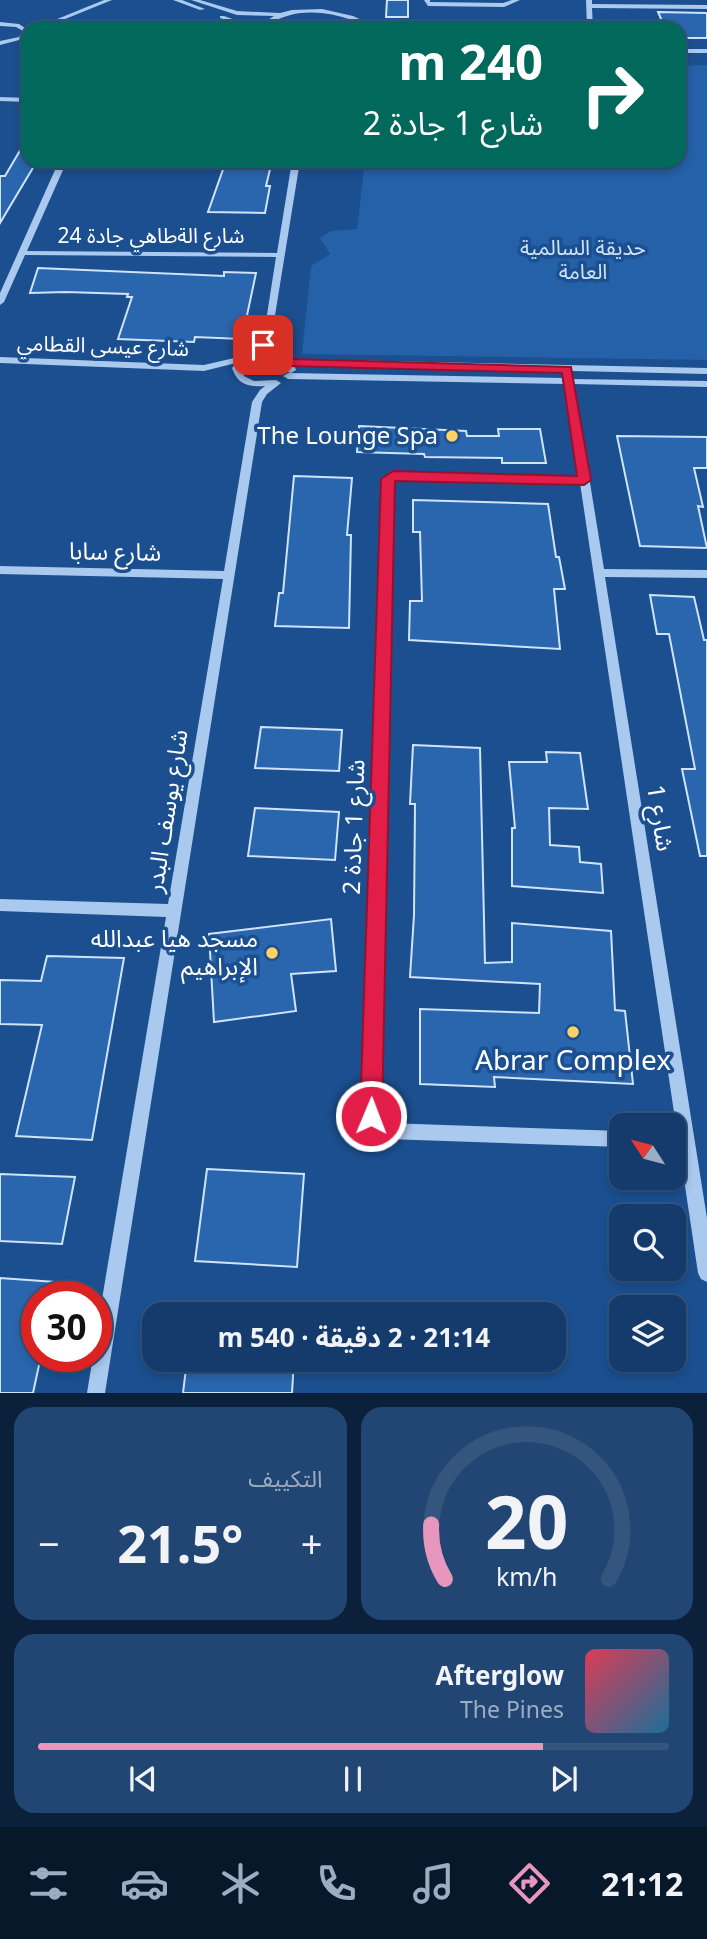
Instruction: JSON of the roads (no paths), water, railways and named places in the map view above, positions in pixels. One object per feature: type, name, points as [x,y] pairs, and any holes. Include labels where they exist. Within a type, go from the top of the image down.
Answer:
[{"type":"street","points":[[52,21],[109,0]]},
{"type":"street","points":[[176,0],[235,21]]},
{"type":"street","points":[[194,0],[243,14],[284,12],[303,9],[316,3]]},
{"type":"street","points":[[428,2],[504,5],[517,0]]},
{"type":"street","points":[[590,21],[590,3],[707,7]]},
{"type":"street","points":[[325,5],[336,14]]},
{"type":"street","points":[[303,9],[336,14],[358,21]]},
{"type":"street","points":[[270,21],[284,12]]},
{"type":"street","points":[[0,24],[21,25]]},
{"type":"street","points":[[17,25],[21,26]]},
{"type":"street","points":[[0,46],[21,37]]},
{"type":"street","points":[[686,52],[707,51]]},
{"type":"street","points":[[686,54],[707,56]]},
{"type":"street","points":[[0,99],[21,100]]},
{"type":"street","points":[[0,302],[60,168]]},
{"type":"street","points":[[257,402],[254,391],[242,379],[237,368],[263,345],[268,334],[295,168]]},
{"type":"street","name":"شارع الةطاهي جادة 24","points":[[22,253],[281,255]]},
{"type":"street","points":[[268,334],[273,346],[286,360],[291,371],[288,376]]},
{"type":"street","points":[[248,357],[268,353],[286,360],[707,384]]},
{"type":"street","name":"شارع عيسى القطامي","points":[[204,368],[248,357]]},
{"type":"street","name":"شارع عيسى القطامي","points":[[0,360],[204,368],[242,379]]},
{"type":"street","points":[[257,402],[263,391],[288,376],[568,375],[707,371]]},
{"type":"street","name":"شارع 1","points":[[568,375],[676,1113]]},
{"type":"street","points":[[242,379],[259,385],[276,383]]},
{"type":"street","name":"شارع يوسف البدر","points":[[96,1393],[257,402]]},
{"type":"street","name":"شارع 1 جادة 2","points":[[584,480],[393,476],[388,479],[371,1116],[374,1126],[387,1131],[609,1139]]},
{"type":"street","name":"شارع سابا","points":[[0,570],[229,575]]},
{"type":"street","points":[[598,573],[707,574]]},
{"type":"street","points":[[0,905],[174,911]]},
{"type":"street","name":"شارع 1","points":[[686,1170],[707,1273]]},
{"type":"place","name":"The Lounge Spa","points":[[452,436]]},
{"type":"place","name":"مسجد هيا عبدالله الإبراهيم","points":[[272,953]]},
{"type":"place","name":"Abrar Complex","points":[[573,1032]]},
{"type":"park label","name":"حديقة السالمية العامة","points":[[583,260]]}]
